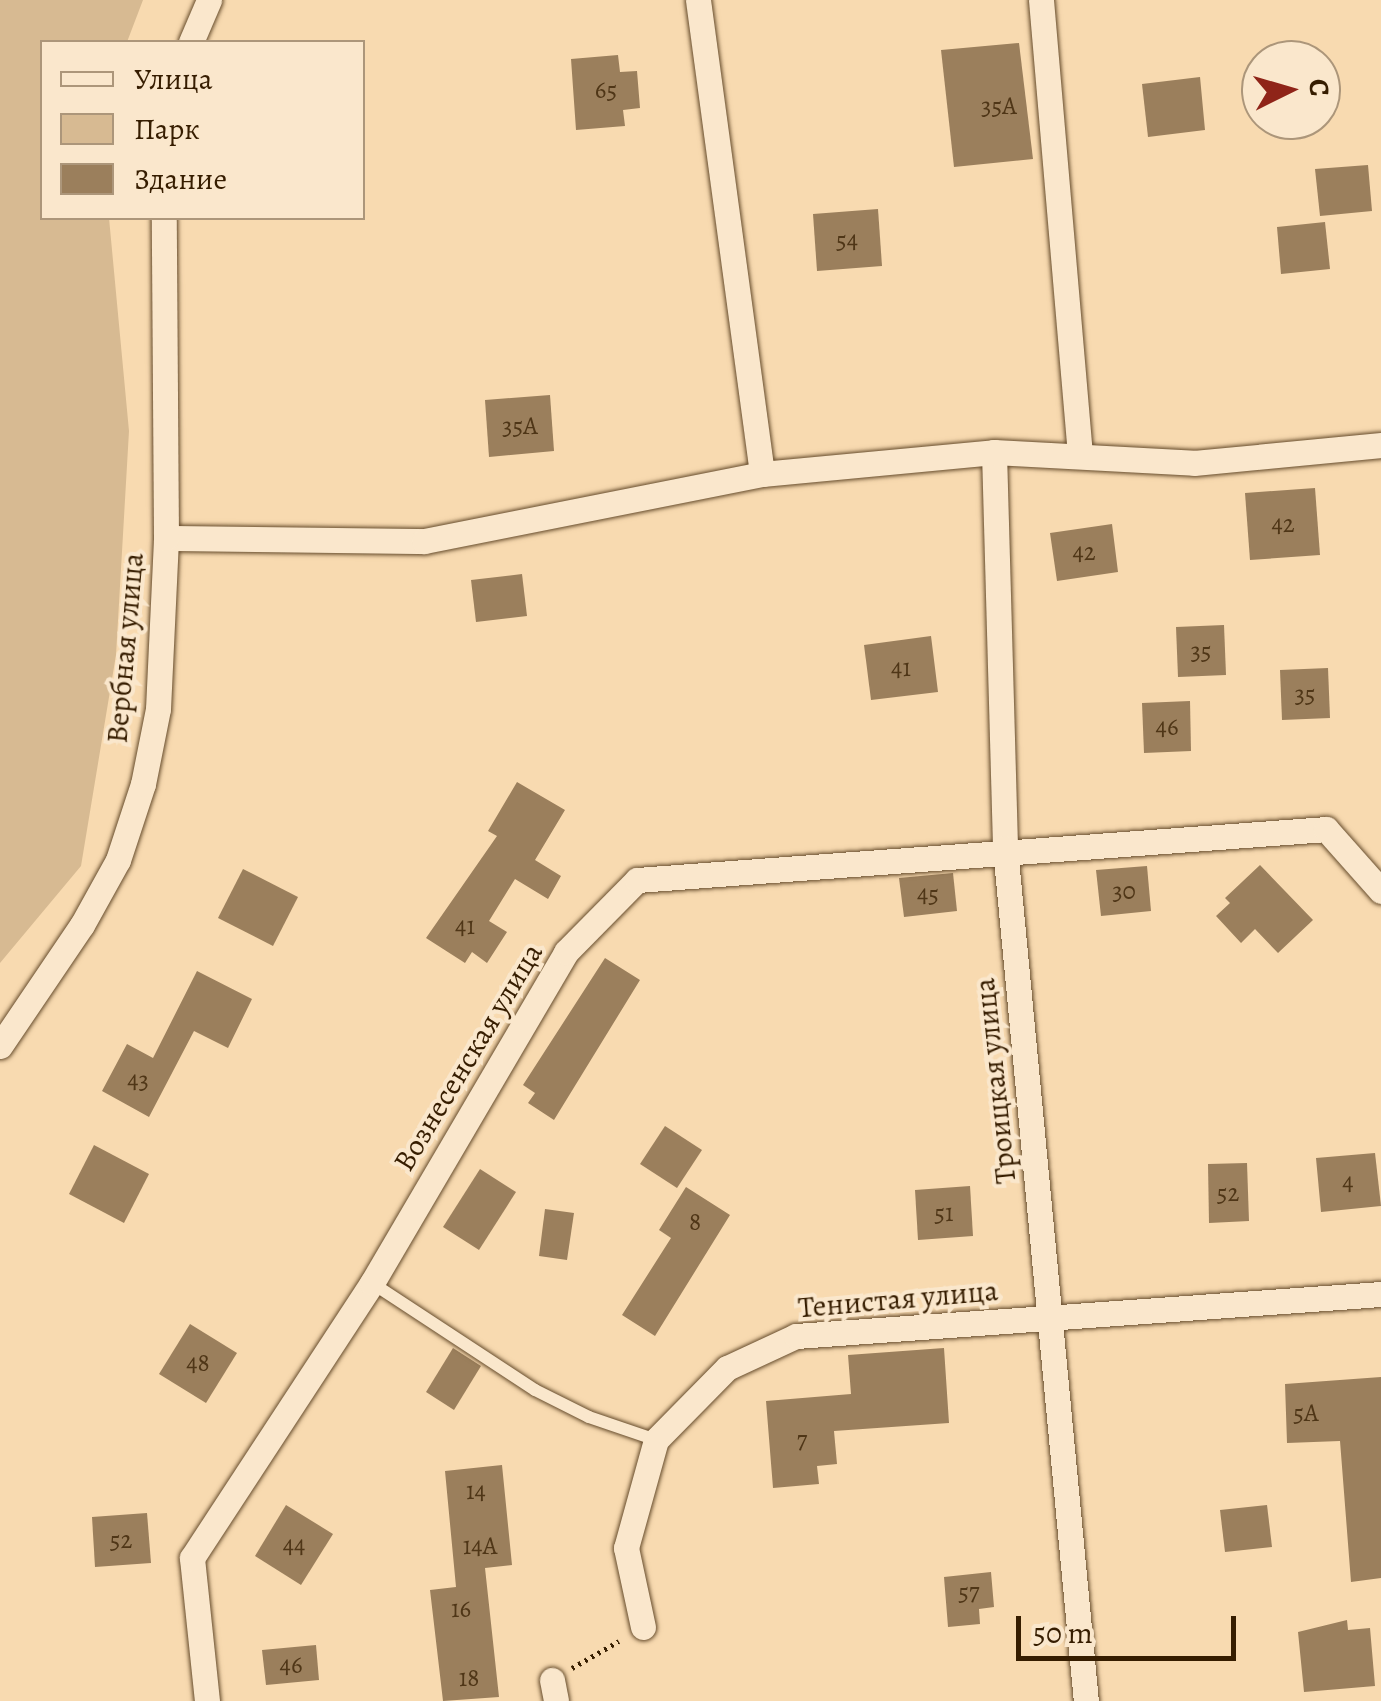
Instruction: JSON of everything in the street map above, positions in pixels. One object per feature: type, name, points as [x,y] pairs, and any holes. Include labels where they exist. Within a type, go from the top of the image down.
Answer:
[{"type":"street","points":[[192,40],[209,0]]},
{"type":"street","points":[[698,0],[762,474]]},
{"type":"street","points":[[1041,0],[1080,455]]},
{"type":"street","name":"Вербная улица","points":[[0,1046],[82,925],[118,860],[144,784],[158,709],[166,538],[164,220]]},
{"type":"street","points":[[166,538],[424,541],[762,474],[994,452],[1194,463],[1381,445]]},
{"type":"street","name":"Троицкая улица","points":[[994,452],[1005,848],[1086,1701]]},
{"type":"street","name":"Вознесенская улица","points":[[207,1701],[192,1558],[372,1283],[566,952],[636,880],[1005,848],[1326,829],[1381,890]]},
{"type":"street","name":"Тенистая улица","points":[[643,1627],[626,1548],[656,1440],[726,1368],[796,1336],[1381,1294]]},
{"type":"lane","points":[[372,1283],[535,1390],[588,1418],[656,1440]]},
{"type":"path","points":[[554,1690],[643,1627]]},
{"type":"green space","points":[[0,0],[143,0],[128,40],[40,40],[40,220],[109,220],[129,431],[116,655],[81,866],[0,963]]},
{"type":"building","points":[[1019,43],[1033,159],[954,167],[941,50]]},
{"type":"building","points":[[618,55],[620,72],[637,71],[640,108],[623,110],[625,126],[576,130],[571,59]]},
{"type":"building","points":[[1200,77],[1205,130],[1148,137],[1142,84]]},
{"type":"building","points":[[1368,165],[1372,211],[1320,216],[1315,169]]},
{"type":"building","points":[[878,209],[882,266],[817,271],[813,214]]},
{"type":"building","points":[[1325,222],[1330,269],[1281,274],[1277,227]]},
{"type":"building","points":[[550,395],[554,451],[489,457],[485,400]]},
{"type":"building","points":[[1315,488],[1320,555],[1250,560],[1245,493]]},
{"type":"building","points":[[1112,524],[1118,572],[1057,581],[1050,533]]},
{"type":"building","points":[[522,574],[527,616],[476,622],[471,580]]},
{"type":"building","points":[[1224,625],[1226,675],[1178,677],[1176,627]]},
{"type":"building","points":[[931,636],[938,692],[871,700],[864,645]]},
{"type":"building","points":[[1328,668],[1330,718],[1282,720],[1280,670]]},
{"type":"building","points":[[1190,701],[1191,751],[1144,753],[1142,703]]},
{"type":"building","points":[[517,782],[565,810],[535,860],[561,876],[548,899],[515,879],[489,921],[507,932],[487,963],[472,952],[465,963],[426,938],[497,836],[488,831]]},
{"type":"building","points":[[1260,865],[1313,920],[1278,953],[1255,929],[1241,943],[1216,916],[1230,903],[1225,898]]},
{"type":"building","points":[[1147,866],[1151,911],[1101,916],[1096,870]]},
{"type":"building","points":[[243,869],[298,897],[273,946],[218,918]]},
{"type":"building","points":[[953,873],[957,911],[904,917],[899,878]]},
{"type":"building","points":[[605,958],[640,980],[554,1120],[528,1103],[535,1093],[523,1085]]},
{"type":"building","points":[[197,971],[252,999],[228,1048],[194,1031],[149,1117],[102,1091],[127,1044],[153,1058]]},
{"type":"building","points":[[665,1126],[702,1150],[677,1188],[640,1164]]},
{"type":"building","points":[[94,1145],[149,1174],[124,1223],[69,1194]]},
{"type":"building","points":[[1375,1153],[1381,1206],[1321,1212],[1316,1158]]},
{"type":"building","points":[[1247,1163],[1249,1221],[1209,1223],[1208,1164]]},
{"type":"building","points":[[480,1169],[516,1192],[479,1250],[443,1227]]},
{"type":"building","points":[[970,1186],[973,1236],[918,1240],[915,1190]]},
{"type":"building","points":[[686,1187],[730,1215],[655,1336],[622,1315],[671,1238],[659,1230]]},
{"type":"building","points":[[545,1209],[574,1213],[567,1260],[539,1256]]},
{"type":"building","points":[[190,1324],[237,1353],[206,1403],[159,1374]]},
{"type":"building","points":[[453,1348],[481,1366],[454,1410],[426,1392]]},
{"type":"building","points":[[944,1348],[949,1423],[834,1431],[837,1464],[817,1466],[819,1484],[773,1488],[766,1401],[851,1394],[848,1355]]},
{"type":"building","points":[[1381,1377],[1381,1578],[1351,1582],[1340,1441],[1287,1443],[1285,1384]]},
{"type":"building","points":[[502,1465],[512,1565],[485,1568],[499,1697],[443,1701],[430,1590],[456,1587],[445,1471]]},
{"type":"building","points":[[286,1505],[333,1534],[301,1585],[255,1556]]},
{"type":"building","points":[[1267,1505],[1272,1547],[1225,1552],[1220,1510]]},
{"type":"building","points":[[147,1513],[151,1563],[95,1567],[92,1517]]},
{"type":"building","points":[[991,1572],[994,1607],[979,1609],[980,1624],[948,1627],[944,1577]]},
{"type":"building","points":[[1347,1620],[1348,1630],[1370,1628],[1375,1686],[1304,1692],[1298,1632]]},
{"type":"building","points":[[316,1645],[319,1680],[266,1685],[262,1650]]}]
